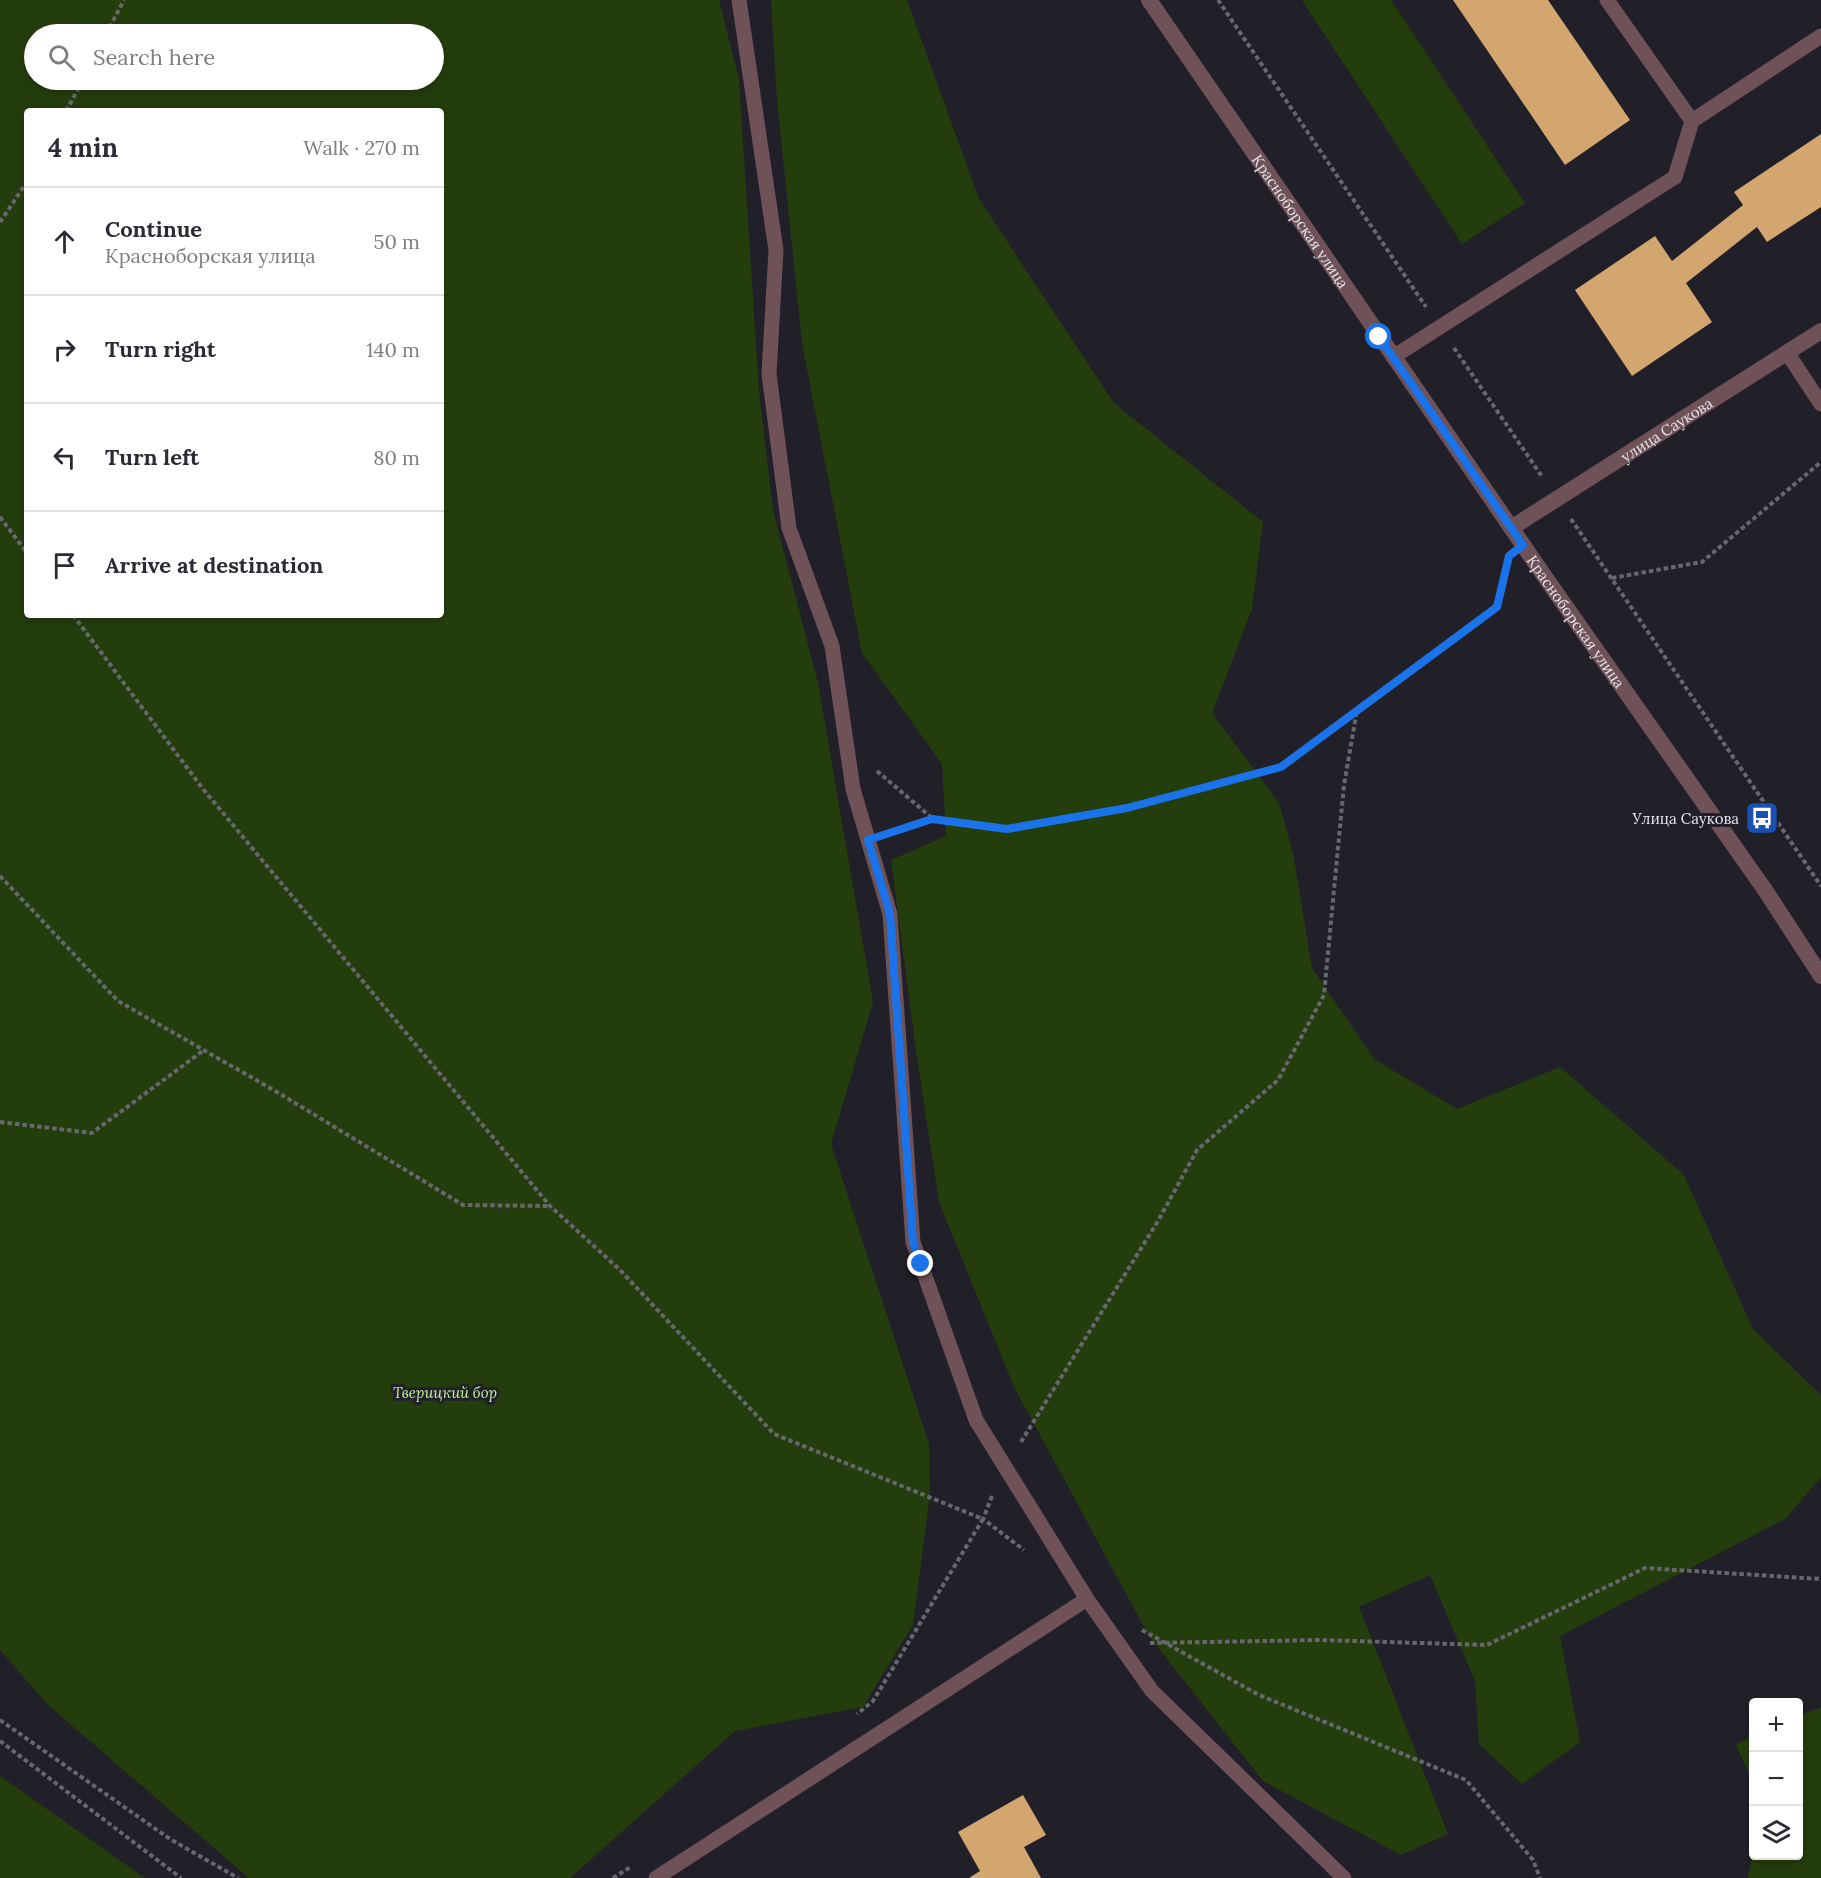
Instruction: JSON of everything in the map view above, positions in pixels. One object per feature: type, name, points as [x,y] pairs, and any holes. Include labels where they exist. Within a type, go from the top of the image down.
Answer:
[{"type":"street","name":"Красноборская улица","points":[[1149,0],[1511,528],[1765,890],[1821,976]]},
{"type":"street","name":"улица Саукова","points":[[1511,528],[1821,331]]},
{"type":"lane","points":[[739,0],[776,250],[769,374],[789,528],[832,646],[853,789],[890,914],[913,1242],[976,1420],[1087,1599],[1152,1691],[1344,1878]]},
{"type":"lane","points":[[1607,0],[1692,121]]},
{"type":"lane","points":[[1393,357],[1675,177],[1692,121],[1821,36]]},
{"type":"lane","points":[[1788,354],[1821,404]]},
{"type":"lane","points":[[656,1878],[1087,1599]]},
{"type":"path","points":[[111,24],[124,0]]},
{"type":"path","points":[[1218,0],[1821,886]]},
{"type":"path","points":[[68,108],[78,90]]},
{"type":"path","points":[[0,222],[24,186]]},
{"type":"path","points":[[1612,578],[1702,562],[1821,462]]},
{"type":"path","points":[[0,517],[24,549]]},
{"type":"path","points":[[868,840],[932,819],[1007,829],[1127,808],[1281,767],[1497,607],[1509,556],[1523,545]]},
{"type":"path","points":[[75,618],[203,789],[550,1206],[619,1269],[774,1434],[983,1519],[1030,1555]]},
{"type":"path","points":[[855,1715],[873,1701],[983,1519],[1005,1466],[1158,1221],[1197,1150],[1278,1080],[1324,995],[1344,785],[1356,710]]},
{"type":"path","points":[[846,746],[932,819]]},
{"type":"path","points":[[0,876],[118,1001],[464,1205],[550,1206]]},
{"type":"path","points":[[0,1122],[92,1133],[204,1050]]},
{"type":"path","points":[[1119,1644],[1321,1640],[1487,1645],[1645,1568],[1821,1579]]},
{"type":"path","points":[[1136,1626],[1259,1695],[1466,1780],[1533,1860],[1540,1878]]},
{"type":"path","points":[[0,1720],[171,1839],[238,1878]]},
{"type":"path","points":[[0,1741],[181,1878]]},
{"type":"path","points":[[613,1878],[633,1865]]},
{"type":"green space","name":"Тверицкий бор","points":[[0,0],[719,0],[739,80],[759,391],[773,510],[818,683],[873,1002],[831,1144],[929,1444],[930,1494],[913,1625],[863,1707],[735,1731],[570,1878],[249,1878],[48,1705],[0,1650]]},
{"type":"green space","points":[[771,0],[907,0],[979,199],[1114,403],[1263,522],[1252,609],[1212,713],[1279,803],[1293,853],[1312,968],[1374,1059],[1457,1109],[1560,1067],[1684,1175],[1753,1329],[1821,1395],[1821,1477],[1785,1519],[1560,1636],[1580,1742],[1522,1784],[1479,1744],[1475,1681],[1430,1575],[1359,1607],[1448,1834],[1401,1855],[1263,1781],[1149,1636],[1014,1387],[939,1202],[891,860],[946,836],[942,764],[862,653],[802,343],[777,100]]},
{"type":"green space","points":[[1302,0],[1391,0],[1525,203],[1462,244]]},
{"type":"green space","points":[[1821,1707],[1821,1878],[1748,1878],[1751,1860],[1803,1860],[1803,1714]]},
{"type":"green space","points":[[1749,1738],[1749,1775],[1736,1744]]},
{"type":"green space","points":[[0,1776],[145,1878],[0,1878]]},
{"type":"building","points":[[1453,0],[1548,0],[1630,120],[1565,165]]},
{"type":"building","points":[[1821,134],[1821,207],[1767,242],[1757,227],[1686,283],[1712,322],[1632,376],[1575,290],[1655,236],[1672,261],[1743,205],[1734,192]]},
{"type":"building","points":[[1023,1795],[1046,1835],[1024,1847],[1041,1878],[969,1878],[980,1871],[958,1832]]},
{"type":"place","name":"Улица Саукова","points":[[1762,818]]},
{"type":"route","points":[[921,1264],[913,1242],[890,914],[868,840],[932,819],[1007,829],[1127,808],[1281,767],[1497,607],[1509,556],[1523,545],[1379,337]]}]
